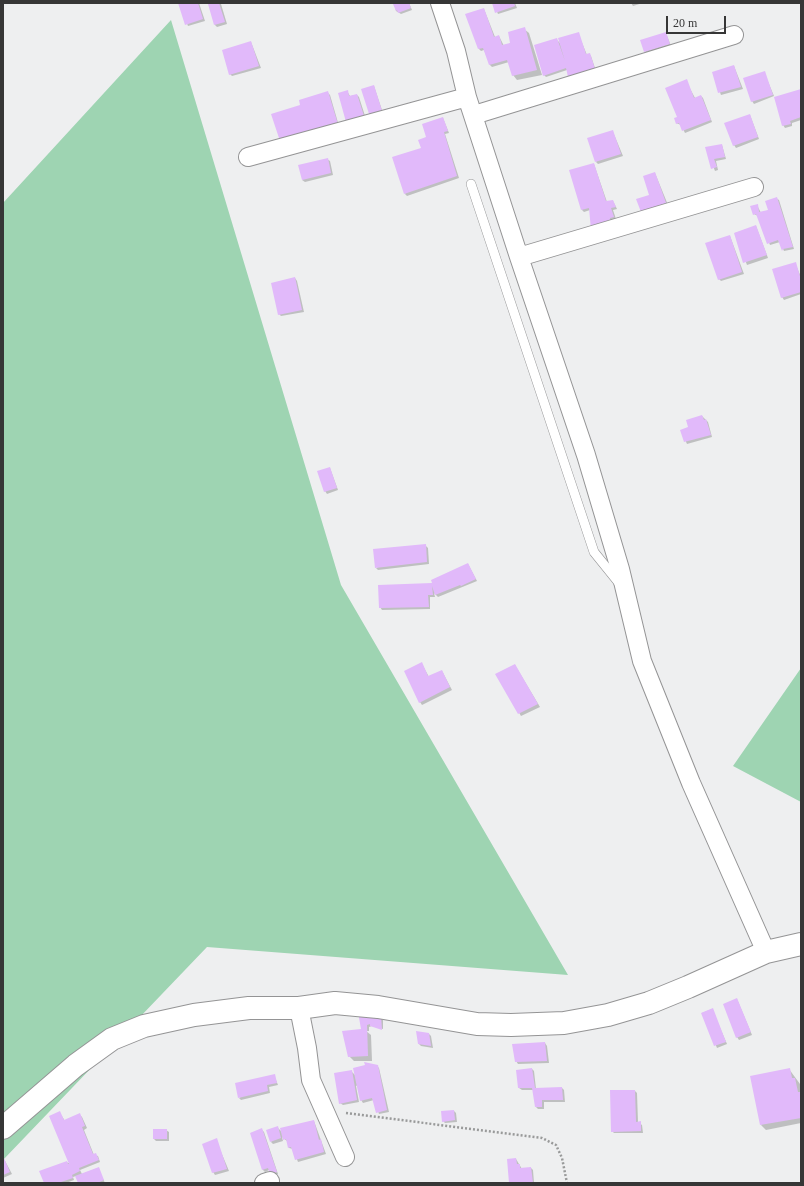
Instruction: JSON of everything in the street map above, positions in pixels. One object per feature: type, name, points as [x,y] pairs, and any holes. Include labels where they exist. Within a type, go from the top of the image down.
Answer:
[{"type":"street","points":[[440,3],[456,52],[467,96],[519,258],[586,455],[625,591],[642,661],[661,710],[766,952]]},
{"type":"street","points":[[474,115],[734,35]]},
{"type":"street","points":[[248,158],[467,96]]},
{"type":"street","points":[[519,258],[754,187]]},
{"type":"street","points":[[3,1128],[94,1052],[112,1039],[144,1026],[194,1015],[249,1008],[299,1008],[335,1003],[392,1009],[477,1024],[511,1025],[564,1023],[608,1015],[649,1003],[766,952],[801,944]]},
{"type":"street","points":[[299,1008],[308,1048],[311,1080],[323,1104],[345,1157]]},
{"type":"lane","points":[[471,184],[594,552],[625,591]]},
{"type":"path","points":[[323,1104],[340,1112],[352,1114],[542,1138],[556,1145],[562,1158],[566,1183]]},
{"type":"green space","points":[[171,20],[341,585],[568,975],[207,947],[3,1160],[3,203]]},
{"type":"green space","points":[[801,668],[801,802],[733,766]]},
{"type":"building","points":[[178,3],[198,3],[203,19],[185,25]]},
{"type":"building","points":[[219,3],[225,22],[214,25],[208,4]]},
{"type":"building","points":[[409,3],[411,8],[398,13],[393,4]]},
{"type":"building","points":[[492,3],[514,3],[515,6],[495,13]]},
{"type":"building","points":[[484,8],[494,37],[499,35],[502,45],[510,43],[508,32],[525,27],[537,70],[512,76],[507,60],[489,65],[483,48],[478,49],[465,14]]},
{"type":"building","points":[[579,32],[586,54],[590,53],[595,69],[568,77],[566,68],[543,76],[534,45],[557,38],[565,61],[558,38]]},
{"type":"building","points":[[666,32],[670,44],[644,52],[640,40]]},
{"type":"building","points":[[251,41],[259,66],[229,75],[222,50]]},
{"type":"building","points":[[734,65],[741,87],[718,93],[712,72]]},
{"type":"building","points":[[765,71],[773,95],[751,102],[743,78]]},
{"type":"building","points":[[687,79],[694,98],[701,95],[711,120],[682,131],[679,123],[676,124],[674,118],[677,117],[665,88]]},
{"type":"building","points":[[374,85],[383,114],[370,117],[361,89]]},
{"type":"building","points":[[801,89],[801,117],[790,121],[791,124],[782,126],[774,97]]},
{"type":"building","points":[[348,90],[349,96],[357,94],[364,116],[346,122],[338,93]]},
{"type":"building","points":[[328,91],[340,131],[282,147],[271,114],[300,105],[299,100]]},
{"type":"building","points":[[750,114],[758,137],[733,146],[724,123]]},
{"type":"building","points":[[443,117],[448,131],[444,132],[457,176],[404,194],[392,157],[421,148],[418,140],[426,137],[422,124]]},
{"type":"building","points":[[613,130],[621,154],[595,162],[587,138]]},
{"type":"building","points":[[722,144],[725,157],[714,159],[717,167],[711,169],[705,147]]},
{"type":"building","points":[[328,158],[331,173],[302,180],[298,165]]},
{"type":"building","points":[[594,163],[606,201],[613,200],[616,207],[611,208],[614,217],[610,218],[611,223],[591,230],[589,208],[581,210],[569,170]]},
{"type":"building","points":[[655,172],[666,203],[641,212],[636,199],[649,195],[643,176]]},
{"type":"building","points":[[777,197],[793,247],[783,249],[782,251],[778,240],[767,244],[756,214],[753,215],[750,206],[758,204],[759,212],[768,210],[765,201]]},
{"type":"building","points":[[756,225],[767,255],[743,263],[734,233]]},
{"type":"building","points":[[730,235],[742,272],[718,280],[705,243]]},
{"type":"building","points":[[796,262],[801,280],[801,292],[781,298],[772,269]]},
{"type":"building","points":[[295,277],[302,310],[278,315],[271,283]]},
{"type":"building","points":[[702,415],[704,420],[706,419],[711,435],[684,442],[680,430],[688,427],[686,420]]},
{"type":"building","points":[[330,467],[337,488],[324,492],[317,471]]},
{"type":"building","points":[[426,544],[427,562],[375,568],[373,549]]},
{"type":"building","points":[[468,563],[476,579],[435,595],[432,586],[433,595],[428,595],[429,607],[379,608],[378,585],[432,583],[431,580]]},
{"type":"building","points":[[422,662],[428,676],[442,670],[450,687],[419,703],[404,671]]},
{"type":"building","points":[[515,664],[538,704],[518,714],[495,674]]},
{"type":"building","points":[[737,998],[751,1032],[736,1038],[723,1004]]},
{"type":"building","points":[[713,1008],[726,1042],[714,1046],[701,1013]]},
{"type":"building","points":[[358,1012],[381,1017],[382,1030],[370,1026],[370,1024],[367,1025],[368,1056],[348,1057],[342,1031],[361,1029]]},
{"type":"building","points":[[416,1031],[429,1033],[431,1046],[418,1044]]},
{"type":"building","points":[[545,1042],[547,1061],[515,1062],[512,1044]]},
{"type":"building","points":[[364,1062],[378,1065],[387,1110],[376,1113],[372,1098],[360,1101],[353,1068],[365,1065]]},
{"type":"building","points":[[532,1068],[535,1088],[562,1087],[563,1100],[542,1100],[542,1107],[535,1107],[532,1088],[518,1088],[516,1070]]},
{"type":"building","points":[[790,1068],[792,1078],[795,1078],[798,1092],[801,1092],[801,1118],[760,1125],[750,1076]]},
{"type":"building","points":[[352,1070],[357,1100],[339,1104],[334,1073]]},
{"type":"building","points":[[275,1074],[277,1083],[267,1085],[268,1091],[238,1098],[235,1083]]},
{"type":"building","points":[[610,1090],[635,1090],[636,1122],[641,1121],[641,1131],[611,1132]]},
{"type":"building","points":[[454,1110],[455,1120],[442,1122],[441,1111]]},
{"type":"building","points":[[60,1111],[64,1120],[80,1113],[85,1126],[82,1127],[93,1154],[96,1153],[99,1160],[79,1168],[80,1171],[72,1175],[73,1178],[58,1183],[44,1183],[39,1171],[67,1161],[69,1164],[49,1116]]},
{"type":"building","points":[[314,1120],[324,1152],[295,1160],[291,1147],[288,1148],[286,1139],[283,1140],[280,1128]]},
{"type":"building","points":[[278,1126],[281,1138],[270,1142],[266,1130]]},
{"type":"building","points":[[262,1128],[277,1172],[270,1174],[268,1168],[262,1170],[250,1133]]},
{"type":"building","points":[[153,1129],[167,1129],[167,1139],[153,1139]]},
{"type":"building","points":[[217,1138],[227,1169],[212,1173],[202,1144]]},
{"type":"building","points":[[3,1156],[10,1172],[3,1175]]},
{"type":"building","points":[[516,1158],[517,1164],[520,1164],[520,1168],[531,1167],[533,1183],[509,1183],[507,1159]]},
{"type":"building","points":[[99,1167],[104,1180],[97,1183],[78,1183],[75,1176]]}]
